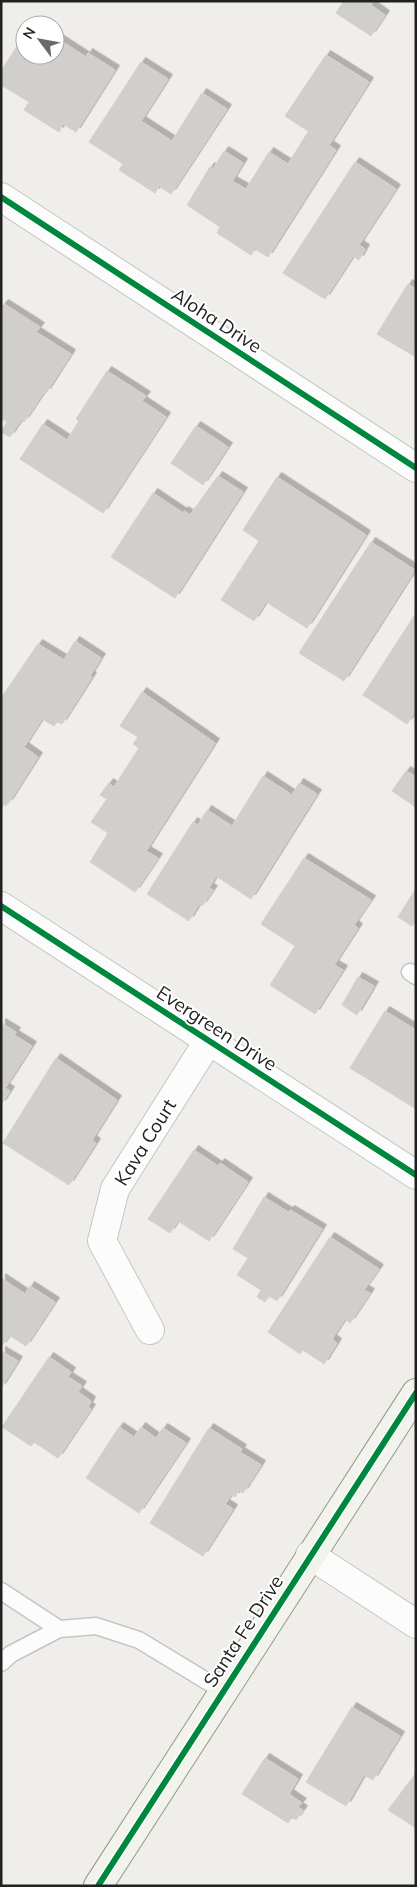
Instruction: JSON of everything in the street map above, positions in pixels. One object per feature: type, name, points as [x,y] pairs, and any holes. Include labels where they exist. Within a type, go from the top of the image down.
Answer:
[{"type":"main road","name":"Santa Fe Drive","points":[[98,1886],[416,1393]]},
{"type":"street","name":"Aloha Drive","points":[[1,198],[416,468]]},
{"type":"street","name":"Evergreen Drive","points":[[1,906],[416,1175]]},
{"type":"street","name":"Kava Court","points":[[150,1330],[102,1242],[116,1190],[209,1040]]},
{"type":"street","points":[[310,1555],[416,1624]]},
{"type":"lane","points":[[1,1591],[59,1629]]},
{"type":"lane","points":[[1,1663],[11,1654],[59,1629],[96,1626],[139,1640],[223,1691]]},
{"type":"building","points":[[344,1],[373,1],[371,5],[385,15],[371,36],[336,13]]},
{"type":"building","points":[[65,43],[86,57],[88,53],[115,70],[76,132],[63,124],[59,132],[24,110],[29,102],[1,85],[1,71],[15,49],[15,65],[65,65]]},
{"type":"building","points":[[326,55],[369,82],[329,145],[285,116]]},
{"type":"building","points":[[141,62],[168,79],[141,121],[172,141],[202,93],[227,109],[171,194],[159,186],[155,193],[119,170],[123,164],[89,142]]},
{"type":"building","points":[[308,132],[336,150],[268,257],[255,249],[251,255],[217,233],[220,227],[187,205],[210,167],[213,169],[224,151],[243,163],[232,181],[246,189],[269,152],[288,164]]},
{"type":"building","points":[[355,162],[396,189],[359,245],[365,249],[359,260],[353,256],[325,299],[283,273]]},
{"type":"building","points":[[408,284],[416,289],[414,356],[377,334]]},
{"type":"building","points":[[4,304],[40,327],[36,332],[71,354],[46,393],[44,392],[24,422],[21,420],[10,437],[1,432],[7,422],[1,418],[1,307]]},
{"type":"building","points":[[107,371],[146,396],[142,401],[166,417],[103,513],[20,459],[43,424],[67,440],[79,421],[76,419]]},
{"type":"building","points":[[196,426],[228,447],[203,485],[171,463]]},
{"type":"building","points":[[218,476],[243,492],[175,598],[111,557],[153,493],[183,513],[184,511],[190,515]]},
{"type":"building","points":[[277,477],[366,535],[307,628],[266,602],[254,621],[221,600],[259,541],[243,530]]},
{"type":"building","points":[[371,542],[415,570],[344,681],[299,653]]},
{"type":"building","points":[[416,613],[416,710],[407,724],[363,695]]},
{"type":"building","points":[[75,641],[101,658],[90,676],[92,677],[62,724],[57,722],[54,726],[42,719],[24,747],[38,757],[8,804],[5,803],[1,810],[1,698],[38,644],[64,660]]},
{"type":"building","points":[[142,692],[215,743],[146,851],[158,858],[135,892],[90,862],[108,833],[91,822],[107,799],[100,795],[109,783],[114,787],[139,748],[133,744],[138,737],[120,726]]},
{"type":"building","points":[[406,771],[416,777],[416,807],[392,791]]},
{"type":"building","points":[[263,776],[292,795],[299,783],[317,794],[251,899],[216,876],[209,888],[213,890],[202,906],[199,904],[189,921],[147,894],[193,822],[198,825],[207,810],[232,826]]},
{"type":"building","points":[[304,858],[371,900],[354,925],[358,928],[334,965],[343,970],[315,1014],[270,985],[295,946],[261,924]]},
{"type":"building","points":[[415,890],[416,920],[412,926],[398,917]]},
{"type":"building","points":[[358,977],[374,986],[357,1015],[342,1005]]},
{"type":"building","points":[[385,1011],[416,1030],[416,1109],[350,1068]]},
{"type":"building","points":[[1,1023],[16,1032],[14,1035],[32,1046],[5,1088],[10,1091],[1,1105]]},
{"type":"building","points":[[56,1058],[117,1100],[92,1140],[96,1143],[69,1185],[3,1143]]},
{"type":"building","points":[[194,1150],[218,1166],[220,1163],[248,1182],[209,1241],[178,1221],[170,1233],[148,1219]]},
{"type":"building","points":[[264,1197],[288,1212],[290,1210],[322,1229],[277,1301],[269,1296],[265,1302],[257,1297],[261,1290],[237,1275],[248,1258],[233,1249]]},
{"type":"building","points":[[330,1237],[379,1269],[364,1290],[370,1293],[350,1323],[345,1319],[332,1339],[337,1343],[324,1364],[303,1350],[300,1354],[268,1332]]},
{"type":"building","points":[[1,1278],[25,1294],[30,1286],[55,1302],[26,1346],[9,1335],[1,1347]]},
{"type":"building","points":[[1,1351],[18,1361],[1,1388]]},
{"type":"building","points":[[49,1357],[71,1372],[68,1377],[82,1386],[78,1392],[91,1401],[88,1407],[91,1409],[58,1458],[34,1442],[31,1446],[2,1427]]},
{"type":"building","points":[[119,1427],[134,1437],[141,1427],[156,1438],[163,1428],[186,1443],[139,1513],[86,1478]]},
{"type":"building","points":[[209,1428],[242,1449],[240,1452],[261,1465],[243,1493],[239,1490],[235,1497],[231,1495],[225,1504],[233,1509],[203,1556],[150,1523]]},
{"type":"building","points":[[352,1707],[400,1736],[373,1780],[364,1775],[346,1806],[306,1782]]},
{"type":"building","points":[[265,1758],[298,1779],[289,1794],[302,1803],[298,1807],[303,1810],[296,1820],[292,1817],[288,1823],[242,1794]]},
{"type":"building","points":[[416,1773],[416,1828],[388,1810]]},
{"type":"cycle path","points":[[1,197],[416,468]]},
{"type":"cycle path","points":[[1,906],[416,1175]]},
{"type":"cycle path","points":[[98,1886],[416,1393]]}]
